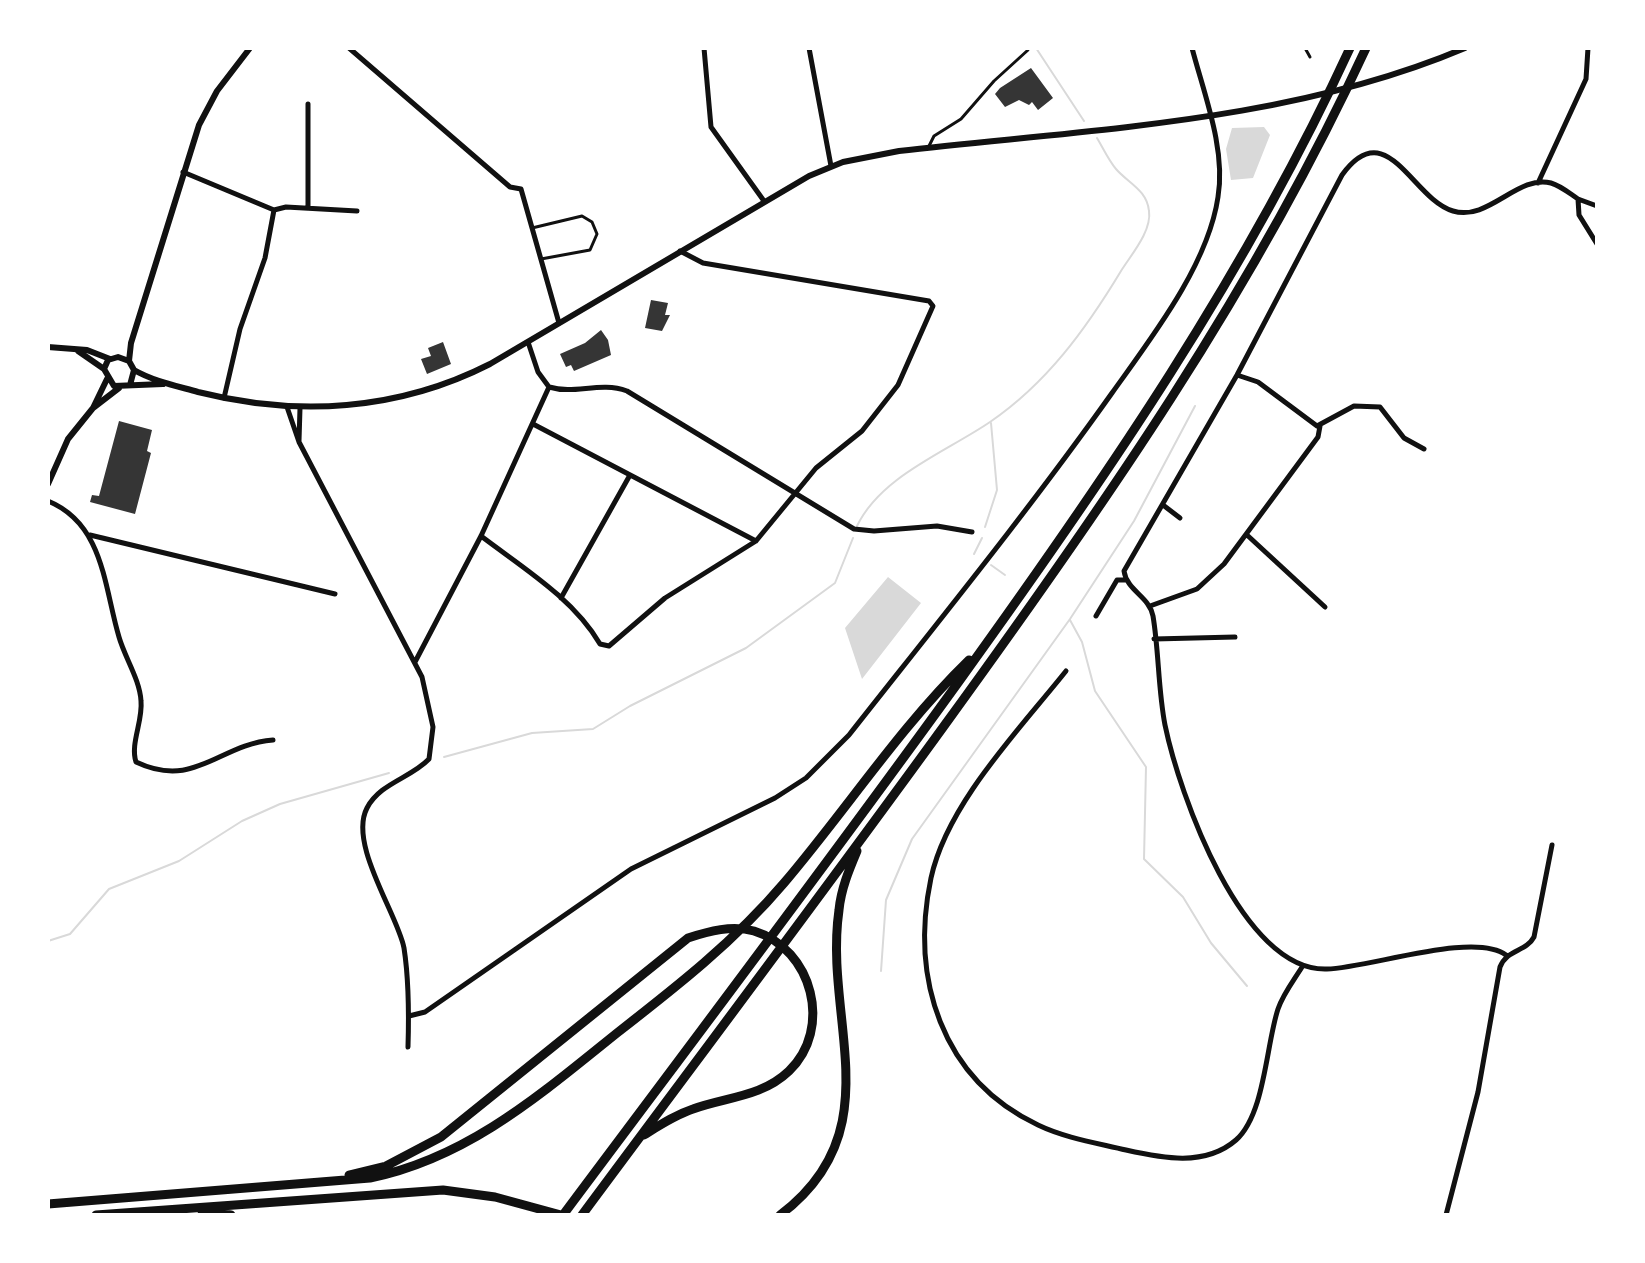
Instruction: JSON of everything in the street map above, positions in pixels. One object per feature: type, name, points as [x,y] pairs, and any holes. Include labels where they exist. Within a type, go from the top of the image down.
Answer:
[{"type":"highway","points":[[96,1215],[443,1190],[562,1215],[988,642],[1078,516],[1184,352],[1311,131],[1350,48]]},
{"type":"highway","points":[[582,1215],[790,937],[1082,536],[1183,383],[1325,138],[1366,48]]},
{"type":"highway","points":[[48,1204],[370,1178],[408,1170],[497,1126],[724,946],[752,919],[818,843],[916,714],[988,642]]},
{"type":"highway","points":[[780,1215],[806,1192],[821,1172],[843,1121],[846,1078],[838,912],[850,867],[863,837]]},
{"type":"highway","points":[[303,1183],[386,1166],[415,1153],[547,1054],[688,938],[711,930],[734,928],[754,931],[773,940],[798,963],[811,992],[811,1034],[804,1050],[790,1070],[770,1085],[745,1096],[694,1108],[640,1137]]},
{"type":"highway","points":[[162,1209],[231,1215]]},
{"type":"street","points":[[250,48],[204,112],[131,343],[129,361],[134,370],[167,384],[224,399],[300,408],[378,403],[415,395],[475,371],[764,201],[831,166],[867,156],[1209,115],[1301,99],[1370,82],[1465,48]]},
{"type":"street","points":[[349,48],[510,187],[521,189],[559,323]]},
{"type":"street","points":[[704,48],[711,127],[764,201]]},
{"type":"street","points":[[809,48],[831,166]]},
{"type":"street","points":[[409,1016],[425,1012],[631,869],[775,798],[806,778],[849,735],[1077,442],[1142,350],[1199,256],[1213,223],[1219,193],[1217,156],[1192,48]]},
{"type":"street","points":[[1538,183],[1586,79],[1588,48]]},
{"type":"street","points":[[308,104],[308,208]]},
{"type":"street","points":[[1125,580],[1126,563],[1237,375],[1342,175],[1359,156],[1380,154],[1398,163],[1440,204],[1456,212],[1481,209],[1538,183],[1553,184],[1597,206]]},
{"type":"street","points":[[183,172],[274,210],[308,208],[357,211]]},
{"type":"street","points":[[1578,199],[1579,215],[1597,244]]},
{"type":"street","points":[[224,399],[240,329],[265,258],[274,210]]},
{"type":"street","points":[[481,536],[561,598],[585,621],[600,644],[609,646],[665,598],[756,541],[816,468],[862,431],[890,398],[934,304],[703,263],[680,251]]},
{"type":"street","points":[[528,342],[538,372],[549,387],[560,390],[606,385],[627,391],[861,531],[926,526],[972,532]]},
{"type":"street","points":[[104,369],[131,343]]},
{"type":"street","points":[[48,347],[93,351],[129,361]]},
{"type":"street","points":[[75,350],[104,369],[107,379],[119,388]]},
{"type":"street","points":[[130,385],[134,370]]},
{"type":"street","points":[[1237,375],[1258,382],[1320,426]]},
{"type":"street","points":[[48,484],[68,439],[93,408],[107,379]]},
{"type":"street","points":[[93,408],[119,388],[167,384]]},
{"type":"street","points":[[415,662],[481,536],[549,387]]},
{"type":"street","points":[[1150,606],[1188,593],[1205,583],[1247,535],[1318,437],[1320,426],[1354,406],[1376,405],[1388,413],[1404,438],[1424,449]]},
{"type":"street","points":[[287,407],[299,442],[415,662],[430,701],[432,751],[418,769],[381,790],[367,807],[364,825],[379,892],[402,939],[409,1016],[408,1047]]},
{"type":"street","points":[[299,442],[300,408]]},
{"type":"street","points":[[533,424],[756,541]]},
{"type":"street","points":[[561,598],[630,475]]},
{"type":"street","points":[[48,501],[71,513],[90,535],[113,601],[118,636],[141,697],[136,762],[169,772],[187,772],[204,767],[244,744],[273,740]]},
{"type":"street","points":[[1163,505],[1180,518]]},
{"type":"street","points":[[90,535],[335,594]]},
{"type":"street","points":[[1247,535],[1325,607]]},
{"type":"street","points":[[1096,616],[1117,580],[1125,580],[1150,606],[1165,728],[1196,827],[1233,895],[1280,953],[1302,966],[1329,969],[1431,951],[1496,949],[1506,955]]},
{"type":"street","points":[[1154,639],[1235,637]]},
{"type":"street","points":[[1066,671],[965,804],[950,828],[934,866],[926,927],[930,997],[941,1026],[965,1063],[994,1094],[1039,1125],[1149,1155],[1202,1156],[1234,1142],[1250,1121],[1279,1006],[1302,966]]},
{"type":"street","points":[[1446,1215],[1478,1092],[1498,978],[1506,955],[1531,943],[1534,937],[1552,845]]},
{"type":"lane","points":[[1305,48],[1310,57]]},
{"type":"lane","points":[[928,148],[934,136],[961,119],[994,81],[1028,50]]},
{"type":"lane","points":[[532,228],[575,217],[592,222],[597,234],[595,245],[584,252],[541,259]]},
{"type":"shaded area","points":[[1264,127],[1270,135],[1253,178],[1231,180],[1226,149],[1232,128]]},
{"type":"shaded area","points":[[888,577],[921,603],[862,679],[845,628]]},
{"type":"building","points":[[1031,68],[1053,98],[1038,110],[1032,102],[1029,105],[1019,100],[1005,107],[995,94]]},
{"type":"building","points":[[651,300],[668,303],[665,315],[670,315],[662,331],[645,328]]},
{"type":"building","points":[[601,330],[608,340],[611,355],[574,371],[571,365],[566,367],[560,354],[585,343]]},
{"type":"building","points":[[443,342],[451,364],[427,374],[421,359],[431,356],[428,348]]},
{"type":"building","points":[[119,421],[152,430],[147,451],[151,453],[135,514],[90,502],[92,495],[99,496]]},
{"type":"waterway","points":[[1036,48],[1084,121]]},
{"type":"waterway","points":[[857,526],[868,508],[898,479],[990,422],[1030,390],[1064,354],[1094,314],[1140,242],[1149,219],[1148,204],[1141,192],[1113,166],[1097,138]]},
{"type":"waterway","points":[[881,971],[886,900],[912,839],[1070,619],[1134,521],[1195,406]]},
{"type":"waterway","points":[[985,527],[997,490],[991,423]]},
{"type":"waterway","points":[[444,757],[532,733],[593,729],[630,706],[746,648],[835,583],[853,538]]},
{"type":"waterway","points":[[974,554],[982,538]]},
{"type":"waterway","points":[[991,565],[1005,575]]},
{"type":"waterway","points":[[1070,620],[1082,642],[1095,691],[1146,767],[1144,859],[1183,897],[1211,943],[1247,986]]},
{"type":"waterway","points":[[48,941],[70,934],[109,889],[179,861],[242,821],[280,804],[389,773]]}]
